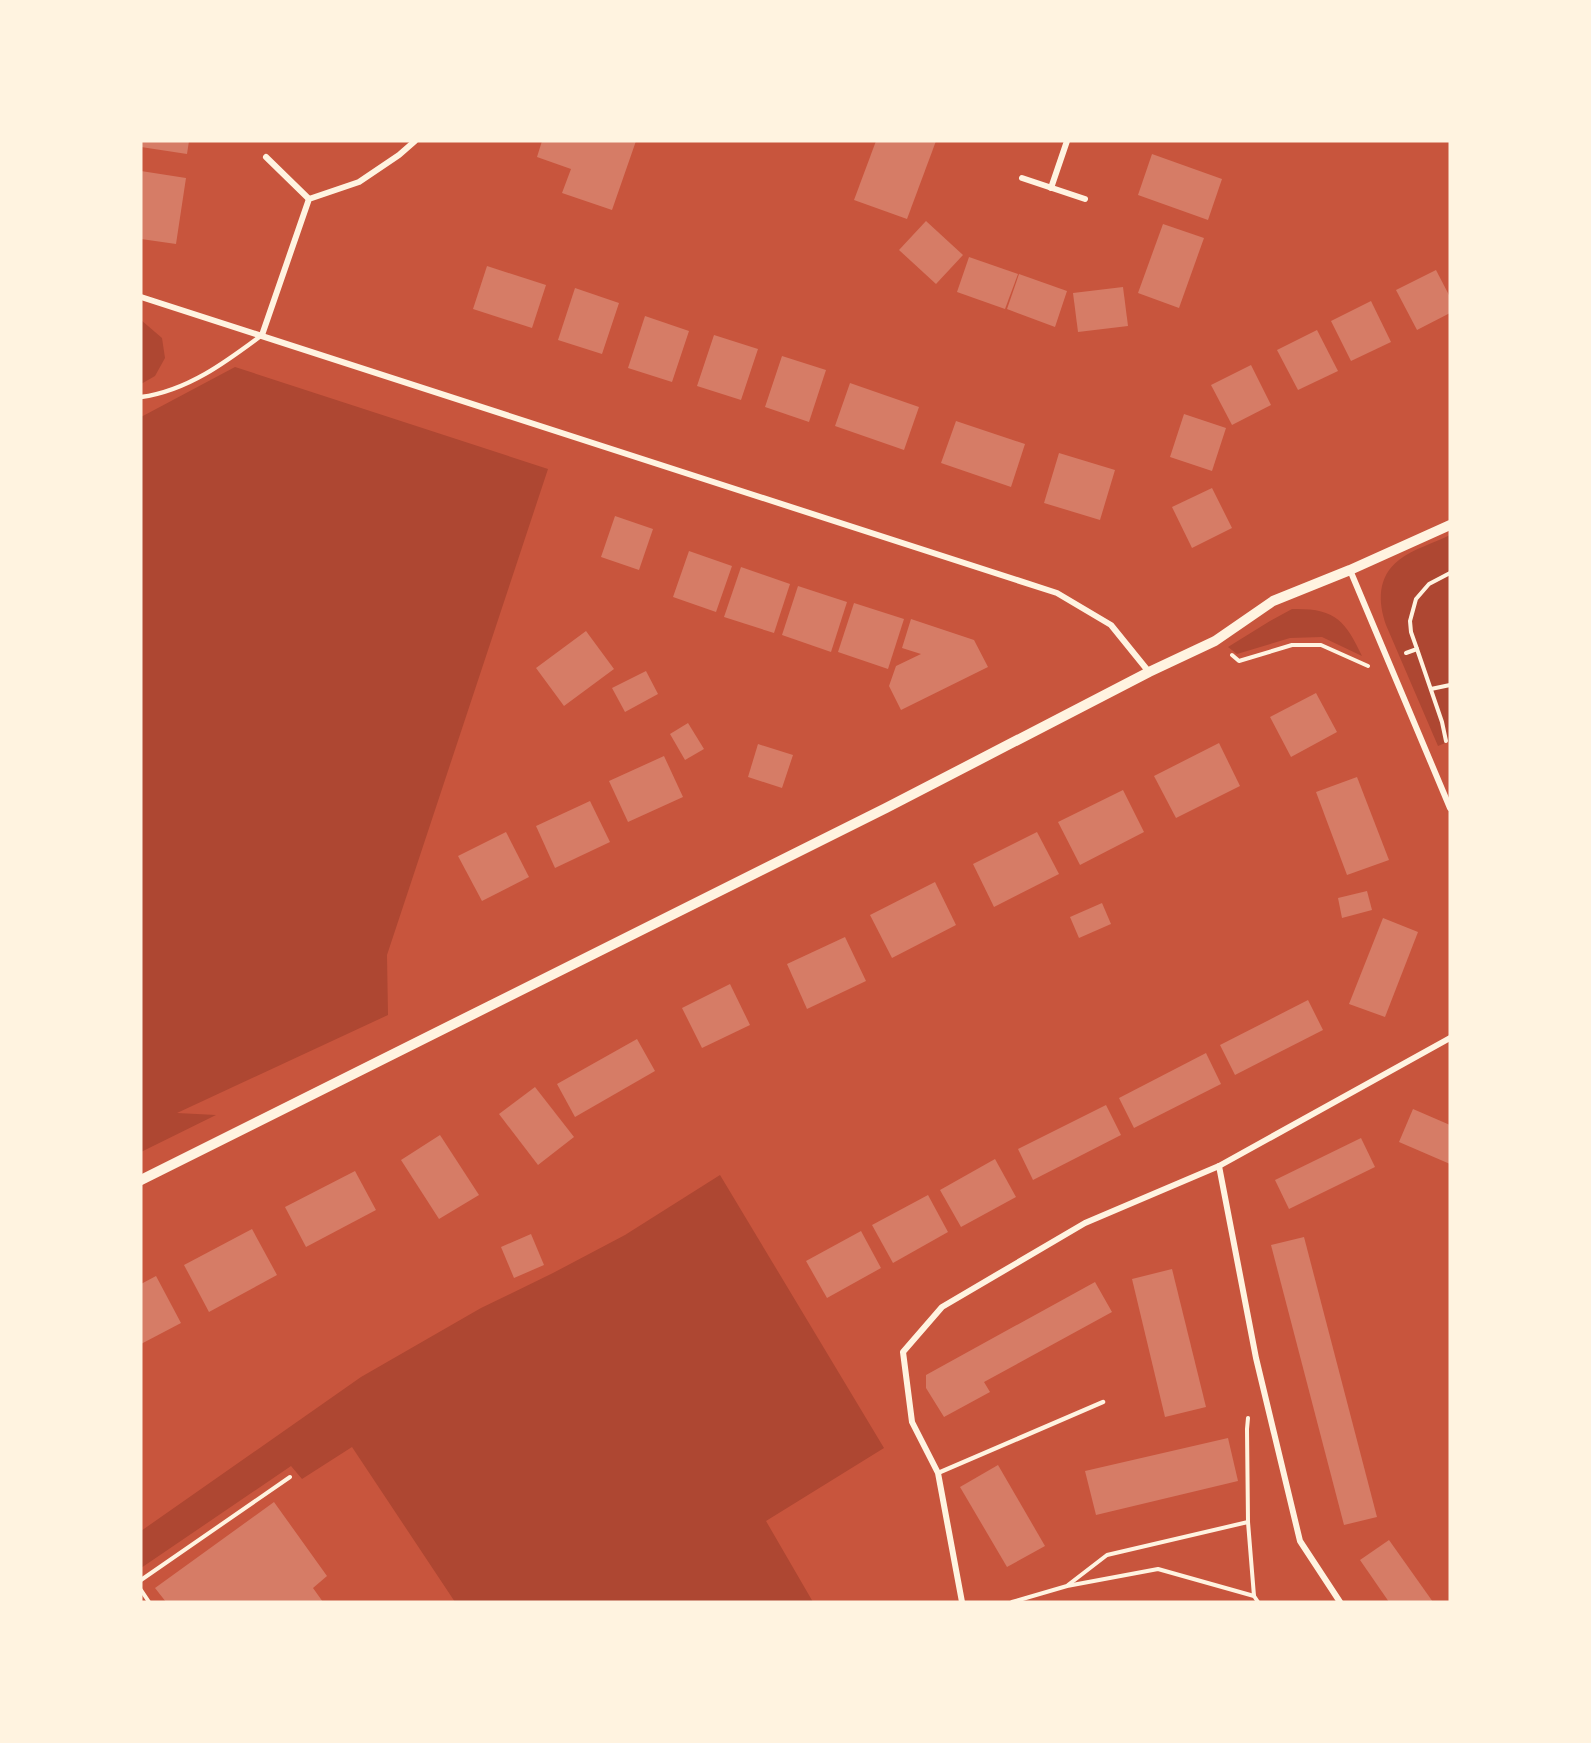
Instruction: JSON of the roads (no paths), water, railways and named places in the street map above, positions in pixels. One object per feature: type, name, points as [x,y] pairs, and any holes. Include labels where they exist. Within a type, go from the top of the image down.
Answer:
[{"type":"street","points":[[309,200],[359,182],[399,155],[415,141]]},
{"type":"street","points":[[1051,188],[1067,141]]},
{"type":"street","points":[[267,157],[309,200]]},
{"type":"street","points":[[1022,178],[1085,199]]},
{"type":"street","points":[[262,335],[309,200]]},
{"type":"street","points":[[141,297],[1056,593],[1112,625],[1149,672]]},
{"type":"street","points":[[141,1180],[875,813],[1149,672],[1215,641],[1273,601],[1350,570],[1450,525]]},
{"type":"street","points":[[1350,570],[1450,808]]},
{"type":"street","points":[[962,1602],[938,1473],[912,1422],[903,1352],[942,1307],[1085,1223],[1219,1166],[1450,1038]]},
{"type":"street","points":[[1219,1166],[1256,1358],[1300,1541],[1340,1602]]},
{"type":"lane","points":[[141,397],[190,382],[227,361],[262,335]]},
{"type":"lane","points":[[938,1473],[1103,1402]]}]
